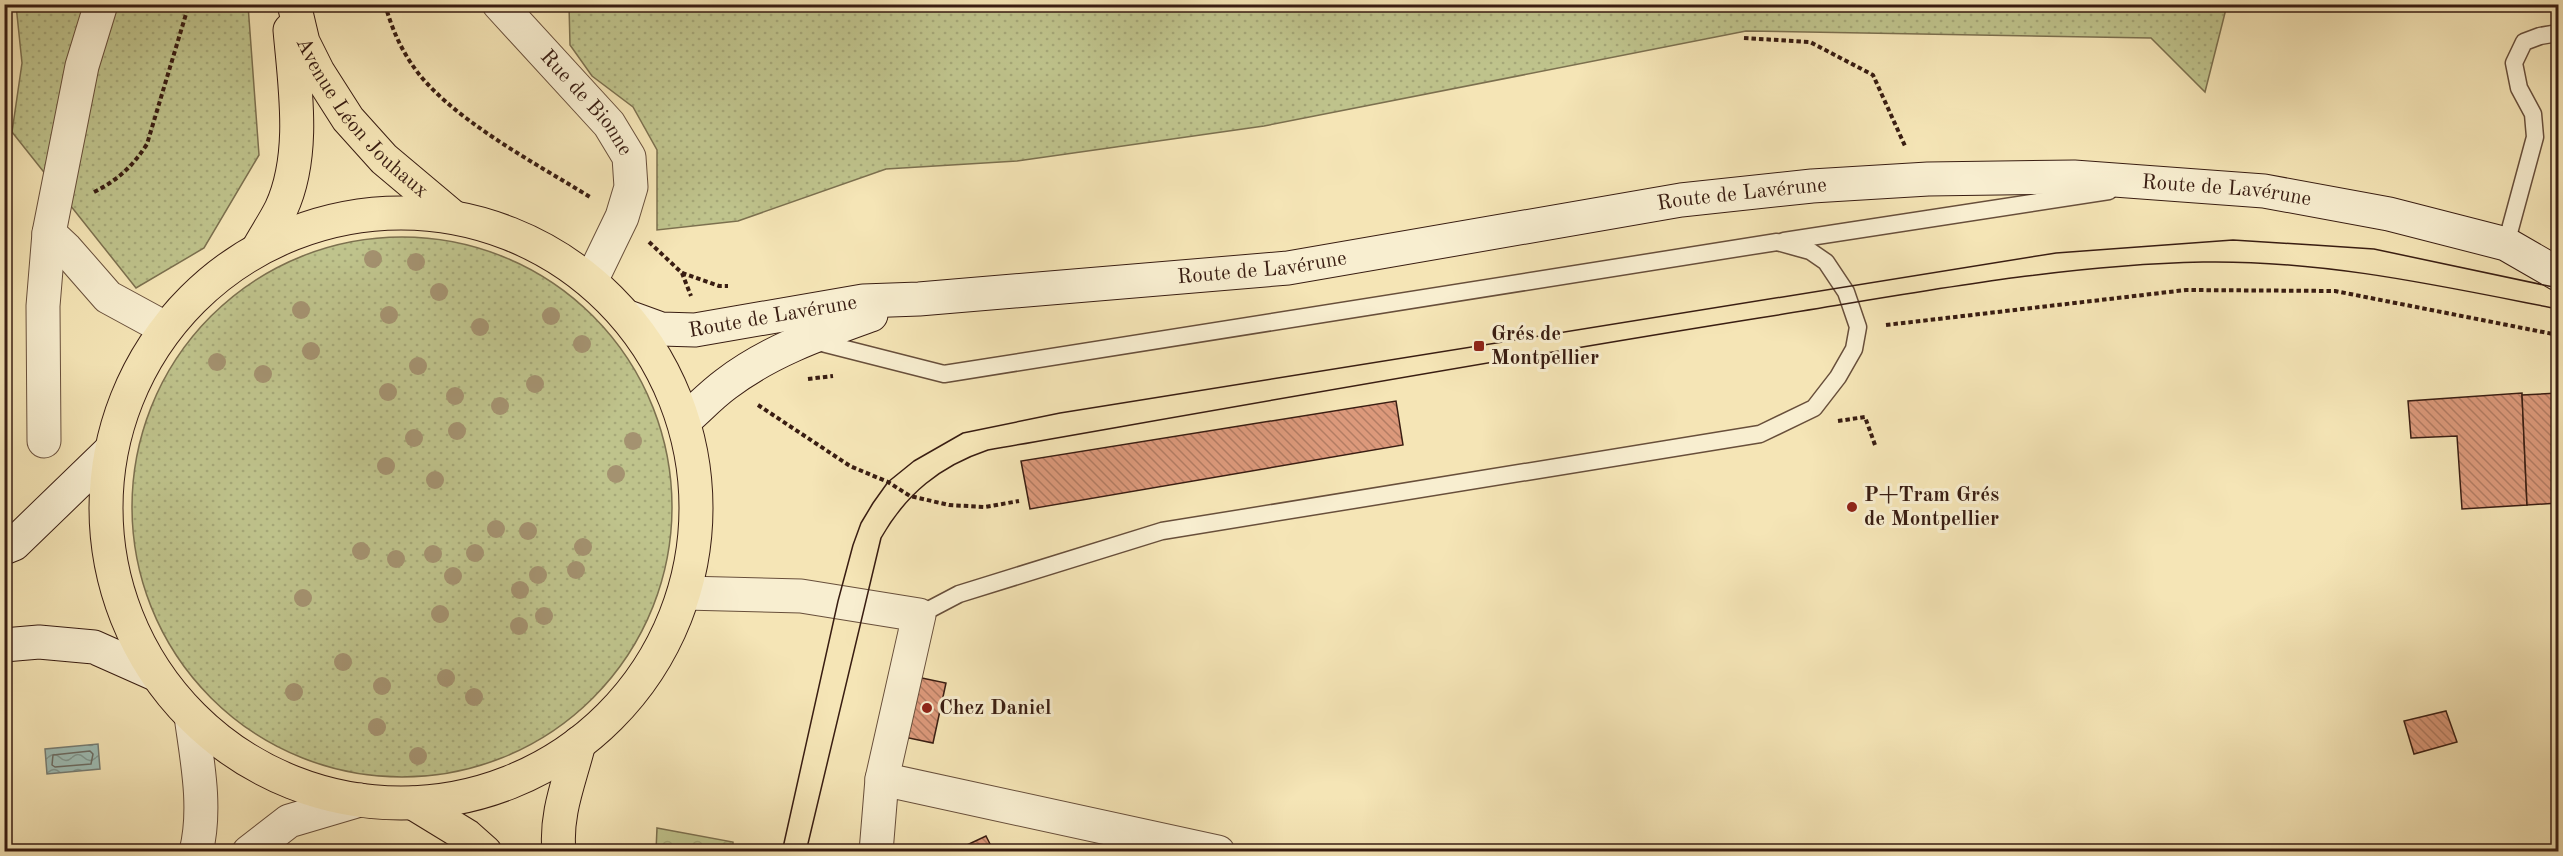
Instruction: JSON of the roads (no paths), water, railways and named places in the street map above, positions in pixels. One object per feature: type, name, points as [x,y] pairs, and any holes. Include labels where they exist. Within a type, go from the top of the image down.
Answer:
[{"type":"main road","points":[[44,441],[43,306],[49,233],[82,66],[101,4]]},
{"type":"main road","name":"Avenue Léon Jouhaux","points":[[258,249],[281,208],[293,170],[295,113],[288,4]]},
{"type":"main road","name":"Avenue Léon Jouhaux","points":[[294,4],[303,42],[318,72],[348,119],[384,159],[453,217]]},
{"type":"main road","name":"Rue de Bionne","points":[[499,4],[609,124],[629,157],[631,187],[622,217],[591,281]]},
{"type":"main road","name":"Route de Lavérune","points":[[628,317],[662,329],[695,330],[863,301],[919,299],[1288,268],[1681,200],[1812,186],[1928,179],[2074,177],[2264,191],[2389,214],[2506,244],[2559,274]]},
{"type":"main road","points":[[386,213],[453,217],[502,230],[548,251],[591,281],[628,317],[650,348],[670,385],[684,421],[694,466],[696,530],[685,593],[670,630],[651,665],[619,708],[579,743],[528,774],[472,794],[413,803],[360,800],[313,789],[269,771],[228,747],[191,716],[157,675],[121,605],[105,529],[110,451],[131,387],[165,328],[207,284],[258,249],[320,224],[386,213]]},
{"type":"main road","points":[[49,233],[108,297],[165,328]]},
{"type":"main road","name":"Route de Lavérune","points":[[684,421],[726,384],[805,338],[919,299]]},
{"type":"main road","points":[[4,548],[14,544],[110,451]]},
{"type":"main road","points":[[685,593],[801,596],[919,615],[882,779],[876,852]]},
{"type":"main road","points":[[4,645],[39,642],[94,647],[157,675]]},
{"type":"main road","points":[[191,716],[200,787],[200,835],[196,852]]},
{"type":"main road","points":[[559,852],[557,833],[560,808],[579,743]]},
{"type":"main road","points":[[882,779],[1130,831],[1218,852]]},
{"type":"main road","points":[[249,852],[289,821],[360,800]]},
{"type":"main road","points":[[413,803],[467,836],[485,852]]},
{"type":"lane","points":[[2506,244],[2535,137],[2533,114],[2519,88],[2514,63],[2524,42],[2540,36],[2559,33]]},
{"type":"lane","points":[[805,338],[944,374],[2159,183]]},
{"type":"lane","points":[[919,615],[958,594],[1162,531],[1760,434],[1814,408],[1838,377],[1854,349],[1858,327],[1846,292],[1826,262],[1810,251],[1778,242]]},
{"type":"water","points":[[98,744],[100,769],[47,774],[45,749]]},
{"type":"tram line","points":[[782,852],[838,601],[861,523],[888,482],[914,461],[963,433],[1060,413],[2056,253],[2233,240],[2374,249],[2558,288]]},
{"type":"tram line","points":[[806,852],[881,538],[902,508],[926,484],[955,464],[988,450],[1374,382],[1925,291],[2091,269],[2203,262],[2293,265],[2382,276],[2558,309]]},
{"type":"place","name":"Grés de Montpellier","points":[[1479,346]]},
{"type":"place","name":"P+Tram Grés de Montpellier","points":[[1852,507]]},
{"type":"place","name":"Chez Daniel","points":[[927,708]]}]
